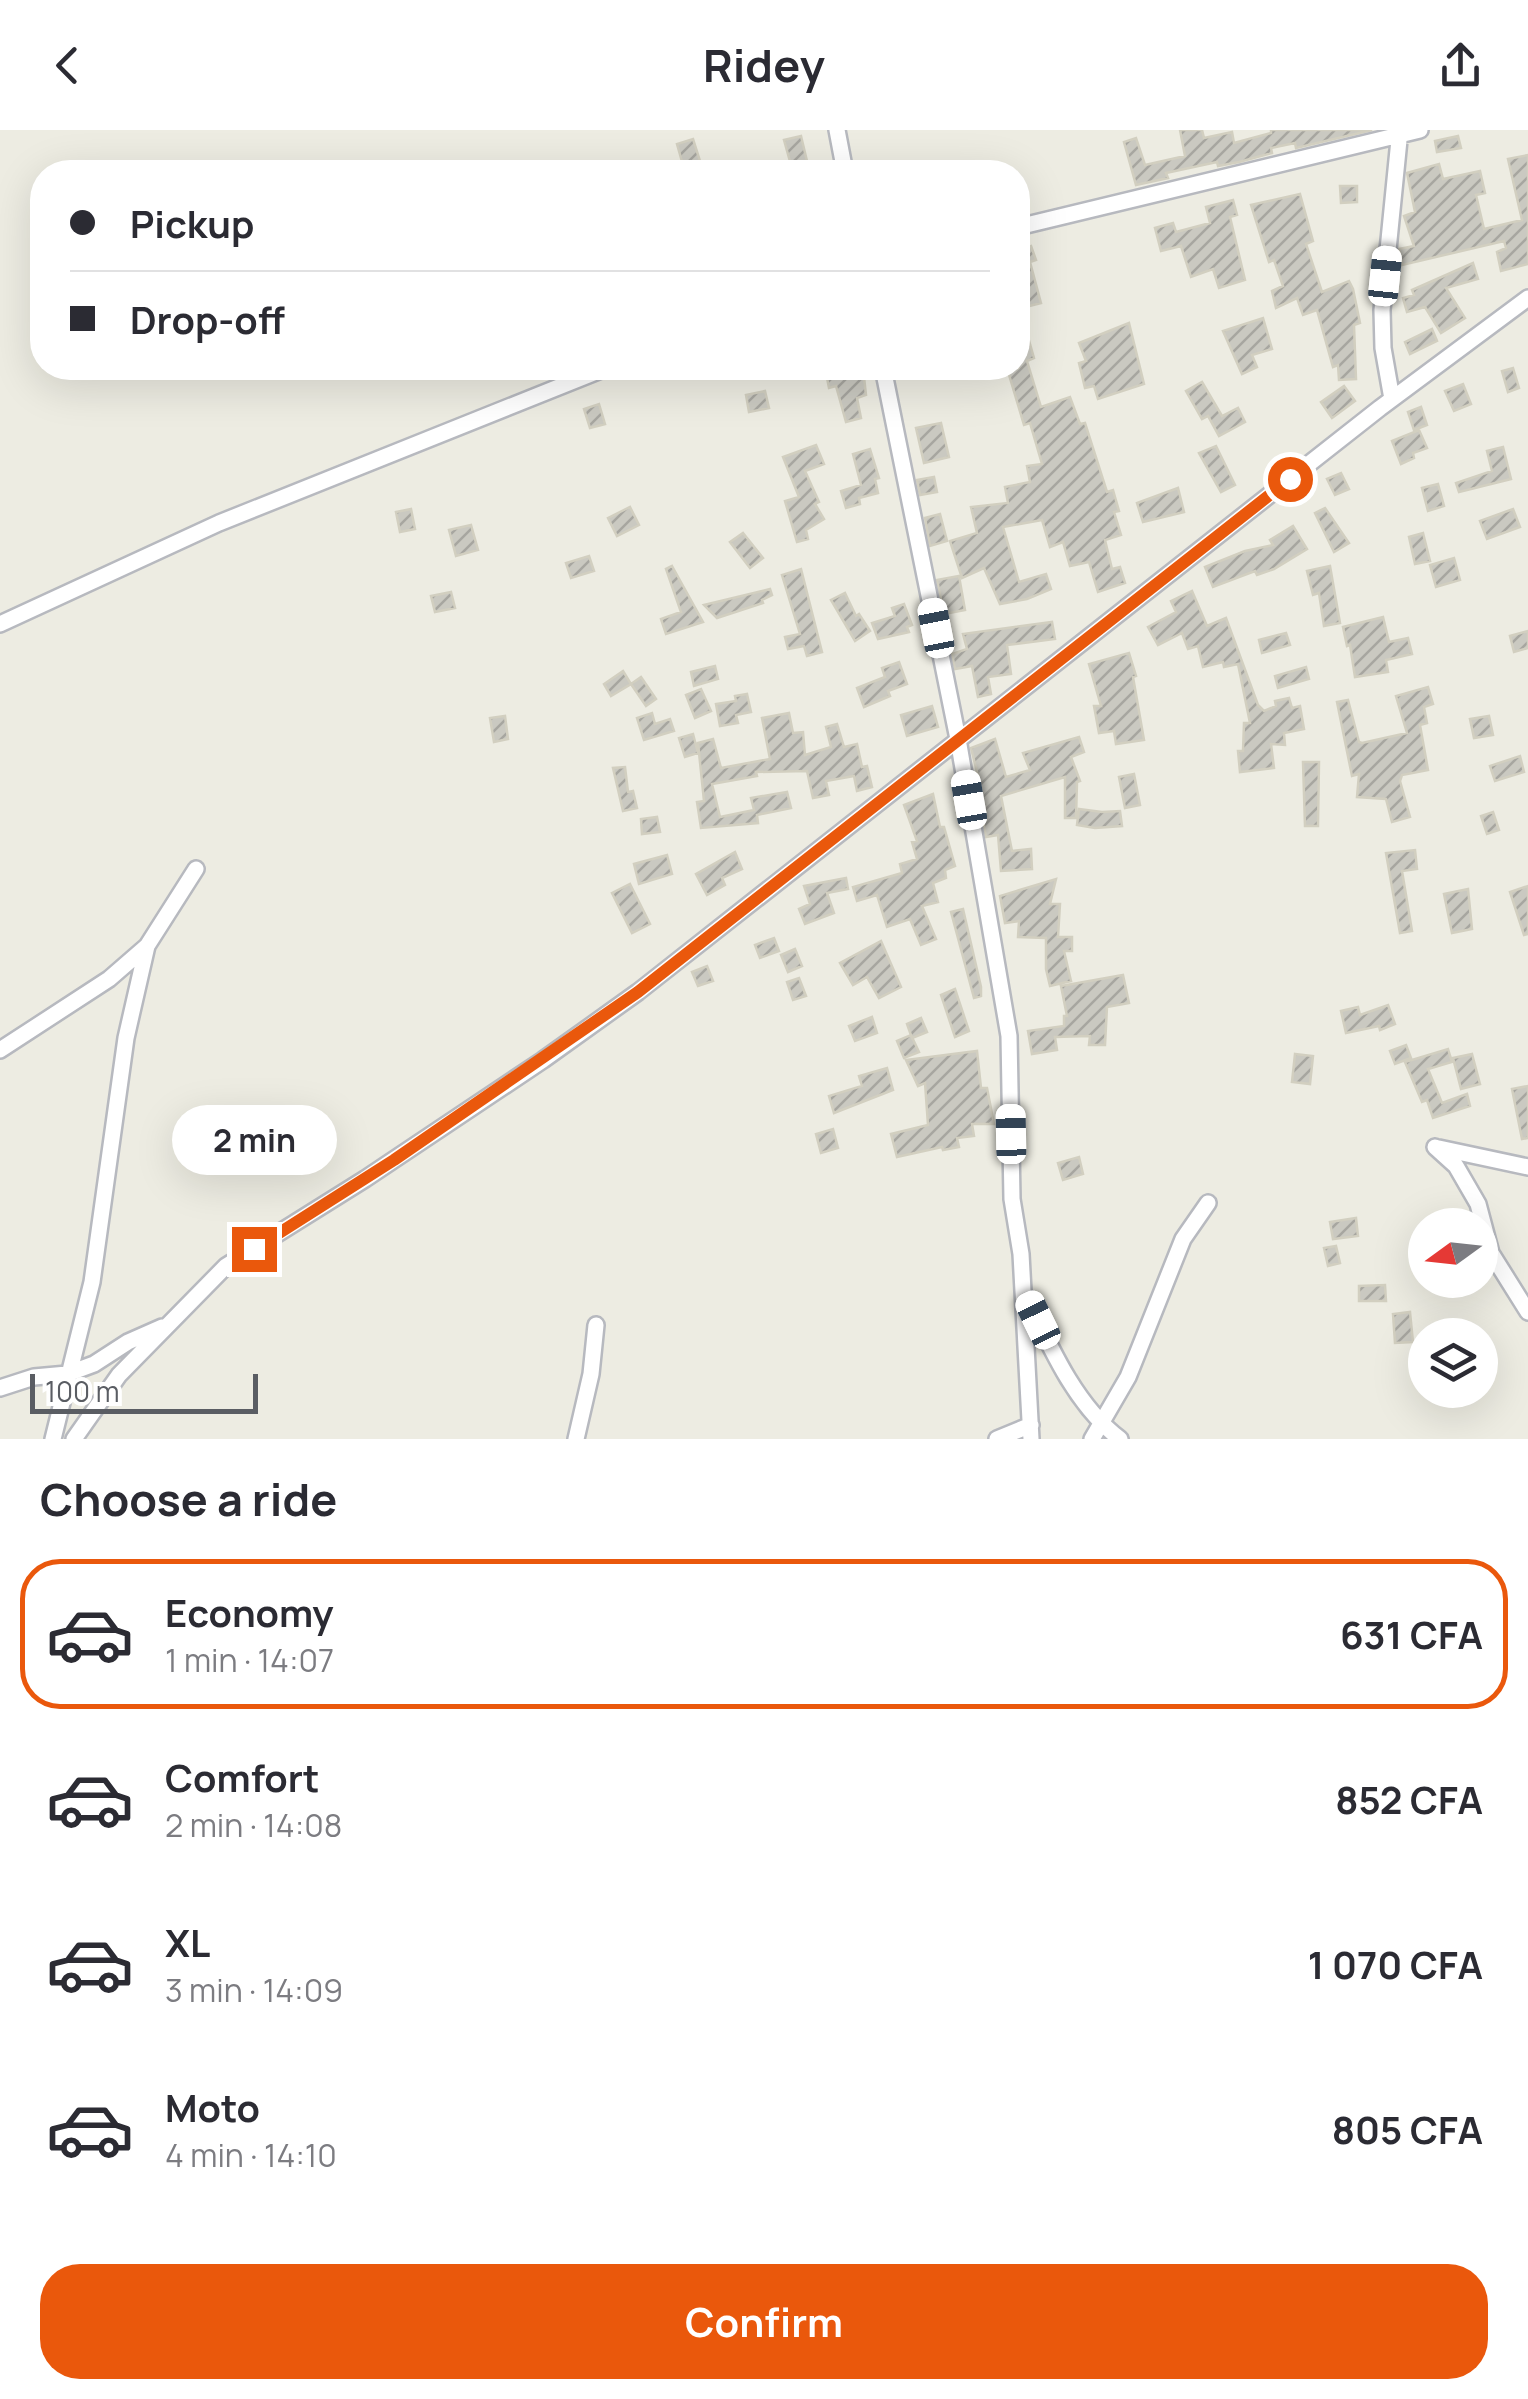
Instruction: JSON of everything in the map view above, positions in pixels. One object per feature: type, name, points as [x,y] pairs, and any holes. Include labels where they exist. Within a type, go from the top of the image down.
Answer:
[{"type":"street","points":[[837,130],[843,160]]},
{"type":"street","points":[[1030,224],[1420,130]]},
{"type":"street","points":[[1392,399],[1383,348],[1382,310],[1399,133]]},
{"type":"street","points":[[74,1439],[120,1375],[226,1266],[381,1168],[638,992],[1392,399],[1528,298]]},
{"type":"street","points":[[0,624],[219,524],[576,380]]},
{"type":"street","points":[[886,380],[958,739],[1009,1036],[1012,1199],[1023,1290],[1031,1432],[997,1439]]},
{"type":"street","points":[[0,1050],[109,979],[146,946],[196,869]]},
{"type":"street","points":[[53,1439],[92,1282],[126,1038],[146,946]]},
{"type":"street","points":[[1528,1167],[1436,1147],[1456,1166],[1478,1204],[1491,1253],[1528,1312]]},
{"type":"street","points":[[1096,1431],[1128,1377],[1183,1240],[1208,1204]]},
{"type":"street","points":[[1023,1290],[1096,1431],[1120,1439]]},
{"type":"street","points":[[0,1388],[34,1377],[67,1374],[100,1362],[128,1342],[166,1325]]},
{"type":"street","points":[[576,1439],[592,1374],[596,1325]]},
{"type":"building","points":[[1180,130],[1202,130],[1204,138],[1232,132],[1234,143],[1271,130],[1372,130],[1296,148],[1295,143],[1271,148],[1272,153],[1166,173],[1168,178],[1136,185],[1124,142],[1136,138],[1145,165],[1185,156]]},
{"type":"building","points":[[801,136],[807,160],[790,160],[784,140]]},
{"type":"building","points":[[1458,136],[1461,148],[1437,152],[1435,141]]},
{"type":"building","points":[[693,139],[700,160],[682,160],[677,144]]},
{"type":"building","points":[[1528,155],[1528,264],[1501,271],[1497,252],[1506,248],[1504,241],[1402,265],[1399,249],[1414,246],[1404,216],[1415,212],[1407,173],[1439,164],[1443,179],[1480,171],[1485,193],[1476,195],[1484,229],[1522,220],[1508,159]]},
{"type":"building","points":[[1340,186],[1357,186],[1357,202],[1341,203]]},
{"type":"building","points":[[1300,194],[1313,241],[1306,244],[1322,292],[1349,281],[1353,289],[1360,323],[1354,325],[1356,379],[1339,380],[1338,365],[1333,367],[1317,310],[1303,315],[1297,298],[1276,308],[1272,291],[1283,286],[1274,260],[1269,262],[1251,205]]},
{"type":"building","points":[[1233,200],[1237,215],[1230,217],[1245,280],[1219,288],[1213,269],[1191,277],[1181,246],[1161,251],[1155,228],[1173,223],[1176,232],[1210,223],[1206,207]]},
{"type":"building","points":[[1030,262],[1041,303],[1030,306]]},
{"type":"building","points":[[1473,263],[1478,279],[1446,288],[1465,318],[1441,333],[1425,307],[1407,312],[1403,298],[1414,295],[1412,290]]},
{"type":"building","points":[[1263,318],[1272,349],[1252,355],[1257,367],[1242,374],[1223,331]]},
{"type":"building","points":[[1129,323],[1144,384],[1098,399],[1094,386],[1085,388],[1079,363],[1086,361],[1079,343]]},
{"type":"building","points":[[1432,329],[1437,341],[1410,354],[1405,342]]},
{"type":"building","points":[[1513,368],[1519,388],[1508,392],[1502,371]]},
{"type":"building","points":[[1030,371],[1041,407],[1070,397],[1080,424],[1085,423],[1107,492],[1113,490],[1119,511],[1114,512],[1121,535],[1105,540],[1112,569],[1120,567],[1125,583],[1098,592],[1089,562],[1070,566],[1063,542],[1050,547],[1042,520],[1003,527],[1019,582],[1046,574],[1051,589],[1000,604],[984,568],[962,578],[950,541],[977,533],[971,507],[1008,503],[1005,487],[1030,482],[1027,466],[1042,464],[1030,423],[1024,425],[1011,380],[1030,380]]},
{"type":"building","points":[[827,380],[864,380],[866,395],[857,398],[861,418],[846,422],[836,386],[829,388]]},
{"type":"building","points":[[1202,382],[1222,416],[1238,408],[1245,422],[1219,436],[1208,416],[1202,419],[1186,391]]},
{"type":"building","points":[[1463,384],[1471,404],[1454,411],[1445,391]]},
{"type":"building","points":[[1344,386],[1355,401],[1332,418],[1321,402]]},
{"type":"building","points":[[765,391],[769,408],[749,412],[746,395]]},
{"type":"building","points":[[599,404],[605,424],[590,428],[584,409]]},
{"type":"building","points":[[1421,407],[1427,425],[1414,430],[1408,412]]},
{"type":"building","points":[[941,423],[949,457],[924,463],[916,428]]},
{"type":"building","points":[[1419,430],[1427,448],[1413,453],[1414,458],[1401,464],[1392,441]]},
{"type":"building","points":[[816,445],[824,464],[805,471],[824,519],[806,530],[808,539],[797,542],[785,501],[799,497],[783,457]]},
{"type":"building","points":[[1216,446],[1235,485],[1221,492],[1199,453]]},
{"type":"building","points":[[1503,447],[1511,479],[1459,492],[1456,483],[1492,471],[1487,451]]},
{"type":"building","points":[[870,449],[879,478],[875,479],[878,493],[859,498],[860,504],[846,508],[841,491],[861,485],[853,454]]},
{"type":"building","points":[[1341,473],[1349,489],[1335,495],[1327,479]]},
{"type":"building","points":[[934,477],[937,492],[920,495],[917,480]]},
{"type":"building","points":[[1438,484],[1444,506],[1428,511],[1422,488]]},
{"type":"building","points":[[1178,488],[1184,512],[1143,522],[1137,503]]},
{"type":"building","points":[[630,507],[639,525],[617,536],[608,518]]},
{"type":"building","points":[[1325,508],[1349,543],[1334,552],[1315,513]]},
{"type":"building","points":[[411,509],[415,529],[400,532],[396,512]]},
{"type":"building","points":[[1513,509],[1520,527],[1487,539],[1480,521]]},
{"type":"building","points":[[940,514],[947,541],[930,546],[925,518]]},
{"type":"building","points":[[471,525],[478,550],[456,556],[449,530]]},
{"type":"building","points":[[1293,526],[1307,549],[1274,569],[1257,575],[1255,571],[1213,587],[1205,567],[1273,545],[1270,540]]},
{"type":"building","points":[[743,533],[763,558],[750,568],[730,542]]},
{"type":"building","points":[[1423,533],[1430,561],[1415,564],[1409,537]]},
{"type":"building","points":[[589,556],[594,571],[571,578],[566,563]]},
{"type":"building","points":[[1454,558],[1460,580],[1436,587],[1430,565]]},
{"type":"building","points":[[672,566],[703,622],[666,634],[661,619],[681,612],[666,569]]},
{"type":"building","points":[[1330,566],[1340,623],[1324,626],[1319,593],[1313,595],[1307,571]]},
{"type":"building","points":[[801,569],[822,652],[807,656],[804,646],[788,649],[785,637],[800,634],[782,575]]},
{"type":"building","points":[[959,576],[965,610],[944,614],[937,580]]},
{"type":"building","points":[[770,589],[772,595],[763,603],[717,618],[704,605]]},
{"type":"building","points":[[1192,591],[1207,626],[1226,618],[1258,705],[1264,711],[1276,706],[1275,701],[1289,698],[1292,708],[1300,706],[1304,729],[1284,733],[1285,745],[1271,744],[1274,768],[1240,772],[1238,751],[1243,751],[1244,723],[1250,723],[1238,664],[1224,667],[1223,662],[1203,667],[1198,646],[1188,649],[1182,633],[1158,645],[1148,627],[1176,612],[1171,601]]},
{"type":"building","points":[[451,592],[455,608],[435,612],[431,596]]},
{"type":"building","points":[[845,593],[856,616],[859,614],[870,631],[855,641],[831,600]]},
{"type":"building","points":[[904,604],[912,625],[907,627],[909,632],[878,639],[872,623],[895,616],[892,608]]},
{"type":"building","points":[[1383,617],[1389,642],[1408,638],[1412,654],[1386,660],[1388,672],[1355,677],[1343,627]]},
{"type":"building","points":[[1052,622],[1055,639],[1007,645],[1011,674],[988,677],[991,694],[978,697],[972,666],[955,669],[952,654],[967,649],[963,634]]},
{"type":"building","points":[[1528,631],[1528,648],[1514,652],[1510,636]]},
{"type":"building","points":[[1286,633],[1290,645],[1262,653],[1259,640]]},
{"type":"building","points":[[1129,653],[1144,740],[1116,744],[1114,731],[1099,733],[1094,706],[1101,706],[1089,664]]},
{"type":"building","points":[[899,662],[907,684],[864,707],[857,688],[885,677],[882,668]]},
{"type":"building","points":[[715,666],[718,679],[694,686],[691,672]]},
{"type":"building","points":[[1306,667],[1309,679],[1278,688],[1275,676]]},
{"type":"building","points":[[623,671],[631,684],[611,696],[604,684]]},
{"type":"building","points":[[641,677],[656,699],[646,706],[631,684]]},
{"type":"building","points":[[1428,687],[1433,704],[1424,707],[1427,723],[1420,725],[1428,770],[1402,775],[1400,781],[1410,817],[1392,822],[1386,799],[1357,797],[1359,774],[1352,776],[1337,702],[1348,700],[1362,743],[1407,733],[1396,696]]},
{"type":"building","points":[[701,689],[711,711],[695,718],[686,695]]},
{"type":"building","points":[[747,694],[751,712],[736,715],[738,723],[720,726],[716,704],[736,701],[735,696]]},
{"type":"building","points":[[932,706],[938,727],[907,736],[901,715]]},
{"type":"building","points":[[652,713],[655,724],[670,719],[674,731],[644,740],[637,718]]},
{"type":"building","points":[[789,713],[793,733],[803,732],[805,755],[831,747],[826,727],[837,724],[844,747],[857,744],[872,787],[857,791],[854,776],[826,781],[829,795],[813,798],[807,771],[756,772],[757,776],[712,784],[720,817],[754,810],[751,798],[787,792],[791,808],[757,815],[758,823],[701,828],[697,802],[704,801],[698,743],[713,739],[721,768],[770,759],[762,718]]},
{"type":"building","points":[[505,716],[508,739],[494,742],[490,718]]},
{"type":"building","points":[[1489,716],[1493,735],[1474,738],[1470,719]]},
{"type":"building","points":[[693,734],[698,753],[685,757],[679,738]]},
{"type":"building","points":[[1079,737],[1084,752],[1071,757],[1080,781],[1076,818],[1065,818],[1065,777],[1001,796],[1012,851],[1031,849],[1032,869],[1001,871],[998,835],[986,837],[971,748],[995,739],[1006,777],[1030,770],[1023,753]]},
{"type":"building","points":[[1520,756],[1524,772],[1495,781],[1490,766]]},
{"type":"building","points":[[1303,762],[1319,762],[1318,826],[1305,826]]},
{"type":"building","points":[[625,767],[628,792],[633,791],[637,808],[623,811],[613,768]]},
{"type":"building","points":[[1134,774],[1140,805],[1125,808],[1119,777]]},
{"type":"building","points":[[933,794],[955,866],[945,870],[946,878],[933,883],[938,902],[922,906],[936,939],[921,945],[910,919],[887,927],[877,895],[857,901],[853,887],[902,873],[900,864],[917,859],[912,842],[917,841],[904,805]]},
{"type":"building","points":[[1079,809],[1120,811],[1122,826],[1077,825]]},
{"type":"building","points":[[1493,812],[1499,830],[1487,834],[1481,816]]},
{"type":"building","points":[[657,817],[660,832],[642,834],[641,819]]},
{"type":"building","points":[[1415,850],[1417,869],[1402,871],[1412,931],[1400,933],[1386,853]]},
{"type":"building","points":[[735,852],[742,869],[722,878],[725,885],[707,895],[696,874]]},
{"type":"building","points":[[667,855],[672,874],[639,884],[634,864]]},
{"type":"building","points":[[846,878],[848,889],[827,893],[834,913],[805,924],[799,909],[810,904],[804,886]]},
{"type":"building","points":[[1056,879],[1050,904],[1060,904],[1058,937],[1072,937],[1072,951],[1064,951],[1071,981],[1050,986],[1046,938],[1018,937],[1019,921],[1005,923],[1000,896]]},
{"type":"building","points":[[630,884],[650,924],[632,933],[612,893]]},
{"type":"building","points":[[1528,886],[1528,934],[1524,935],[1510,892]]},
{"type":"building","points":[[1468,889],[1472,929],[1452,933],[1444,894]]},
{"type":"building","points":[[963,909],[981,987],[981,996],[974,998],[951,912]]},
{"type":"building","points":[[774,938],[779,951],[760,958],[755,945]]},
{"type":"building","points":[[881,941],[901,987],[879,998],[867,977],[853,985],[840,963]]},
{"type":"building","points":[[795,949],[802,966],[788,972],[781,955]]},
{"type":"building","points":[[707,966],[713,981],[698,986],[692,972]]},
{"type":"building","points":[[1123,975],[1129,1003],[1107,1007],[1105,1045],[1089,1045],[1090,1036],[1055,1037],[1057,1050],[1032,1054],[1028,1031],[1064,1026],[1067,1016],[1061,986]]},
{"type":"building","points":[[799,978],[806,996],[793,1000],[787,982]]},
{"type":"building","points":[[955,989],[969,1031],[955,1037],[941,995]]},
{"type":"building","points":[[1388,1005],[1395,1024],[1380,1030],[1379,1026],[1346,1033],[1341,1011],[1358,1007],[1360,1015]]},
{"type":"building","points":[[872,1017],[877,1033],[855,1041],[849,1026]]},
{"type":"building","points":[[921,1018],[927,1032],[912,1038],[907,1024]]},
{"type":"building","points":[[911,1035],[919,1052],[904,1058],[897,1041]]},
{"type":"building","points":[[1406,1045],[1411,1058],[1395,1064],[1390,1051]]},
{"type":"building","points":[[1448,1049],[1452,1062],[1428,1069],[1442,1103],[1467,1094],[1470,1106],[1433,1118],[1405,1062]]},
{"type":"building","points":[[977,1051],[981,1088],[987,1088],[994,1124],[972,1124],[974,1136],[957,1138],[959,1147],[897,1157],[891,1134],[928,1125],[925,1083],[918,1086],[906,1060]]},
{"type":"building","points":[[1295,1054],[1313,1056],[1310,1084],[1292,1082]]},
{"type":"building","points":[[1472,1054],[1480,1084],[1461,1089],[1453,1058]]},
{"type":"building","points":[[887,1068],[893,1090],[834,1113],[829,1096],[862,1086],[859,1076]]},
{"type":"building","points":[[1528,1086],[1528,1138],[1522,1139],[1512,1089]]},
{"type":"building","points":[[833,1129],[838,1148],[821,1153],[816,1134]]},
{"type":"building","points":[[1079,1157],[1083,1174],[1063,1180],[1058,1163]]},
{"type":"building","points":[[1356,1218],[1358,1236],[1333,1239],[1330,1222]]},
{"type":"building","points":[[1336,1246],[1340,1263],[1328,1266],[1324,1248]]},
{"type":"building","points":[[1385,1285],[1386,1301],[1359,1301],[1359,1286]]},
{"type":"building","points":[[1410,1312],[1408,1342],[1395,1343],[1393,1314]]},
{"type":"route","points":[[254,1249],[394,1160],[638,992],[1290,479]]}]
